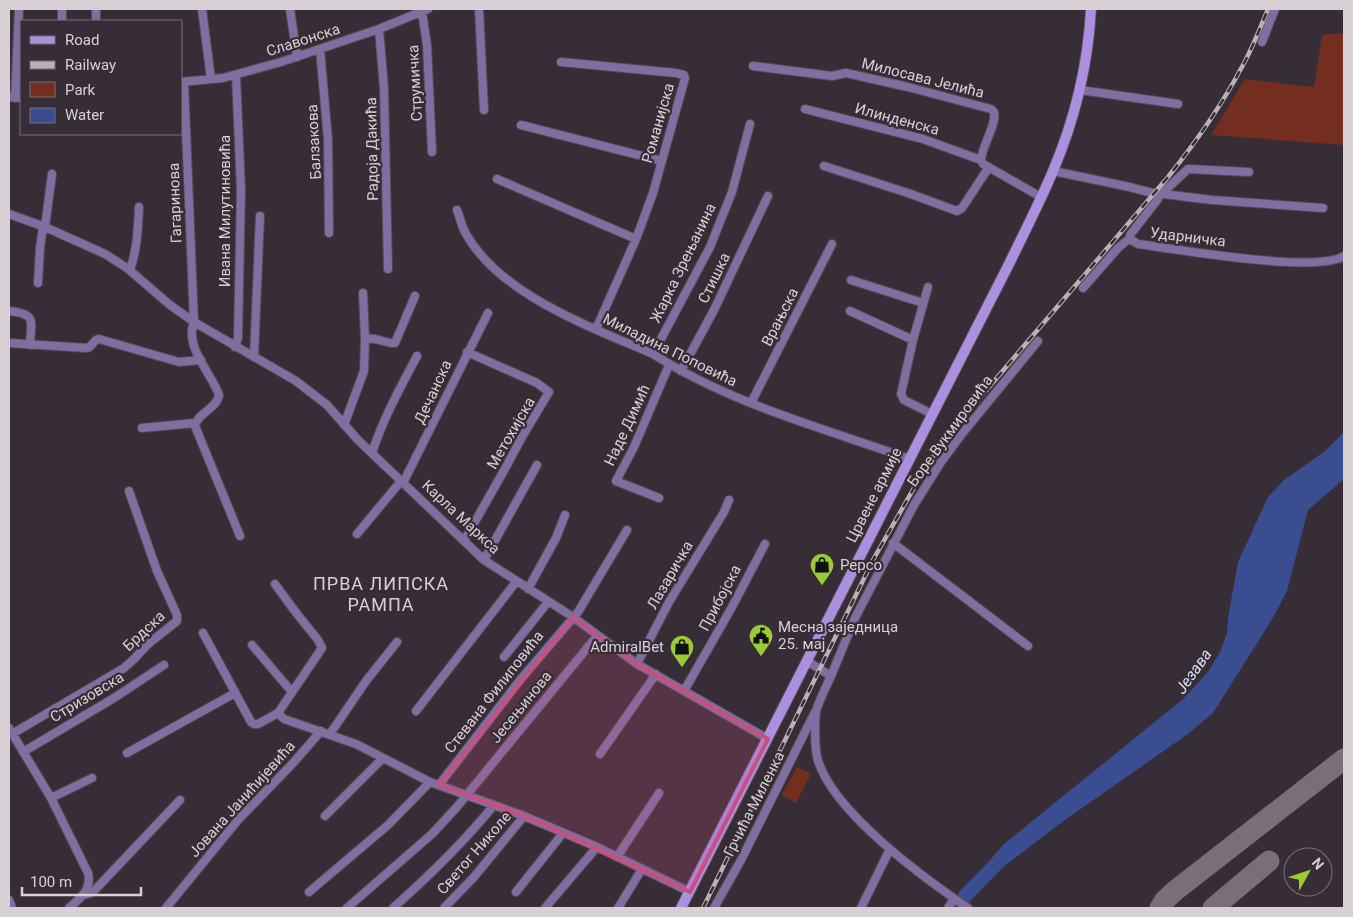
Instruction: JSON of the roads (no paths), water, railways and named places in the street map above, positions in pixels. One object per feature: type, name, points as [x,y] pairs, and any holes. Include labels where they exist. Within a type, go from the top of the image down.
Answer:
[{"type":"main road","name":"Црвене армије","points":[[681,908],[1042,197],[1066,136],[1080,90],[1088,49],[1092,9]]},
{"type":"street","points":[[15,97],[19,9]]},
{"type":"street","points":[[202,9],[211,79]]},
{"type":"street","points":[[290,9],[298,57]]},
{"type":"street","points":[[479,9],[484,110]]},
{"type":"street","points":[[1262,42],[1274,9]]},
{"type":"street","name":"Славонска","points":[[183,82],[236,75],[298,57],[379,29],[425,10]]},
{"type":"street","name":"Струмичка","points":[[425,10],[432,152]]},
{"type":"street","name":"Радоја Дакића","points":[[379,29],[384,88],[388,269]]},
{"type":"street","name":"Балзакова","points":[[320,49],[328,140],[329,233]]},
{"type":"street","name":"Романијска","points":[[562,62],[676,72],[684,75],[685,78],[654,193],[596,329]]},
{"type":"street","name":"Милосава Јелића","points":[[753,66],[832,76],[846,73],[991,109],[994,112],[995,119],[981,153],[981,160]]},
{"type":"street","name":"Ивана Милутиновића","points":[[235,347],[238,338],[241,190],[236,75]]},
{"type":"street","name":"Гагаринова","points":[[183,82],[194,322],[191,335],[219,398],[195,423]]},
{"type":"street","points":[[1080,90],[1178,104]]},
{"type":"street","name":"Илинденска","points":[[805,109],[923,139],[981,160]]},
{"type":"street","name":"Жарка Зрењанина","points":[[653,354],[710,247],[732,192],[750,124]]},
{"type":"street","points":[[521,125],[662,160]]},
{"type":"street","points":[[981,160],[989,167],[1042,197]]},
{"type":"street","points":[[824,166],[957,211],[962,208],[989,167]]},
{"type":"street","points":[[1160,195],[1188,169],[1249,172]]},
{"type":"street","points":[[1053,171],[1160,195],[1323,208]]},
{"type":"street","points":[[38,283],[40,248],[52,174]]},
{"type":"street","points":[[498,179],[636,239]]},
{"type":"street","name":"Ударничка","points":[[1160,195],[1131,232],[1130,238],[1133,242],[1253,259],[1317,262],[1344,256]]},
{"type":"street","name":"Стишка","points":[[681,371],[714,310],[768,196]]},
{"type":"street","points":[[130,270],[134,260],[138,233],[139,207]]},
{"type":"street","name":"Миладина Поповића","points":[[457,210],[463,227],[473,244],[488,262],[524,292],[596,329],[653,354],[707,384],[751,403],[910,459]]},
{"type":"street","name":"Карла Маркса","points":[[9,214],[105,254],[130,270],[170,305],[194,322],[296,381],[327,405],[372,453],[484,560],[528,590],[573,617],[637,664],[768,739]]},
{"type":"street","points":[[254,357],[260,216]]},
{"type":"street","points":[[1083,288],[1118,248],[1130,238]]},
{"type":"street","name":"Врањска","points":[[751,403],[832,244]]},
{"type":"street","points":[[851,280],[923,303]]},
{"type":"street","points":[[928,287],[913,340],[902,398],[932,414]]},
{"type":"street","points":[[344,425],[364,371],[365,339],[362,293]]},
{"type":"street","points":[[365,339],[371,338],[390,343],[397,341],[415,296]]},
{"type":"street","points":[[9,311],[23,313],[29,317],[30,345]]},
{"type":"street","points":[[850,311],[913,340]]},
{"type":"street","name":"Дечанска","points":[[402,482],[432,429],[467,352],[488,313]]},
{"type":"street","points":[[9,343],[89,348],[99,339],[180,362],[201,360]]},
{"type":"street","name":"Боре Вукмировића","points":[[831,676],[855,618],[914,505],[941,462],[1038,341]]},
{"type":"street","name":"Метохијска","points":[[464,541],[522,436],[549,392],[537,383],[467,352]]},
{"type":"street","points":[[372,453],[378,434],[398,390],[417,356]]},
{"type":"street","name":"Наде Димић","points":[[659,498],[616,481],[634,447],[669,364]]},
{"type":"street","points":[[142,428],[195,423],[240,536]]},
{"type":"street","points":[[484,560],[537,465]]},
{"type":"street","name":"Карла Маркса","points":[[357,534],[402,482]]},
{"type":"street","name":"Брдска","points":[[10,731],[124,668],[148,644],[177,621],[177,615],[157,571],[128,491]]},
{"type":"street","name":"Лазаричка","points":[[637,664],[669,602],[724,512],[729,500]]},
{"type":"street","points":[[528,590],[556,538],[565,515]]},
{"type":"street","name":"Стевана Филиповића","points":[[438,785],[520,680],[578,612],[627,530]]},
{"type":"street","points":[[893,543],[1028,646]]},
{"type":"street","name":"Прибојска","points":[[684,691],[732,607],[765,544]]},
{"type":"street","points":[[416,712],[516,582]]},
{"type":"street","points":[[203,633],[250,722],[258,724],[278,713],[322,648],[318,640],[275,584]]},
{"type":"street","points":[[504,657],[548,602]]},
{"type":"street","name":"Јесењинова","points":[[347,908],[432,834],[467,796],[597,636]]},
{"type":"street","points":[[330,734],[366,681],[397,642]]},
{"type":"street","points":[[252,645],[292,692]]},
{"type":"street","points":[[807,662],[831,676]]},
{"type":"street","name":"Стризовска","points":[[23,752],[114,698],[164,665]]},
{"type":"street","points":[[600,754],[656,674]]},
{"type":"street","name":"Грчића Миленка","points":[[714,908],[741,860],[831,676]]},
{"type":"street","points":[[127,753],[235,693]]},
{"type":"street","points":[[816,710],[816,755],[825,777],[842,801],[890,849],[968,908]]},
{"type":"street","points":[[278,713],[284,719],[330,734],[430,782],[524,816],[597,847],[690,892]]},
{"type":"street","points":[[10,731],[51,798],[88,873],[89,883],[84,895]]},
{"type":"street","name":"Јована Јанићијевића","points":[[166,908],[232,826],[321,731]]},
{"type":"street","points":[[325,816],[383,758]]},
{"type":"street","points":[[51,798],[92,778]]},
{"type":"street","points":[[309,892],[388,825],[430,782]]},
{"type":"street","points":[[617,857],[659,793]]},
{"type":"street","points":[[69,908],[84,895],[93,892],[180,800]]},
{"type":"street","points":[[394,908],[440,865],[494,805]]},
{"type":"street","name":"Светог Николе","points":[[444,908],[474,877],[524,816]]},
{"type":"street","points":[[516,892],[563,833]]},
{"type":"street","points":[[546,908],[597,847]]},
{"type":"street","points":[[861,908],[890,849]]},
{"type":"street","points":[[618,908],[642,869]]},
{"type":"street","points":[[948,908],[954,899]]},
{"type":"street","points":[[9,900],[12,908]]},
{"type":"water","points":[[1344,432],[1344,479],[1308,510],[1287,591],[1271,621],[1213,713],[1188,734],[1062,822],[998,871],[991,859],[1004,844],[1183,699],[1208,672],[1220,652],[1227,633],[1238,562],[1268,497],[1284,480],[1325,451]]},
{"type":"waterway","name":"Језава","points":[[965,896],[1008,852]]},
{"type":"railway","points":[[703,908],[873,560],[927,465],[954,428],[1189,150],[1235,80],[1268,9]]},
{"type":"place","name":"Pepco","points":[[822,586]]},
{"type":"place","name":"Месна заједница 25. мај","points":[[761,657]]},
{"type":"place","name":"AdmiralBet","points":[[682,668]]},
{"type":"district","name":"ПРВА ЛИПСКА РАМПА","points":[[381,594]]}]
